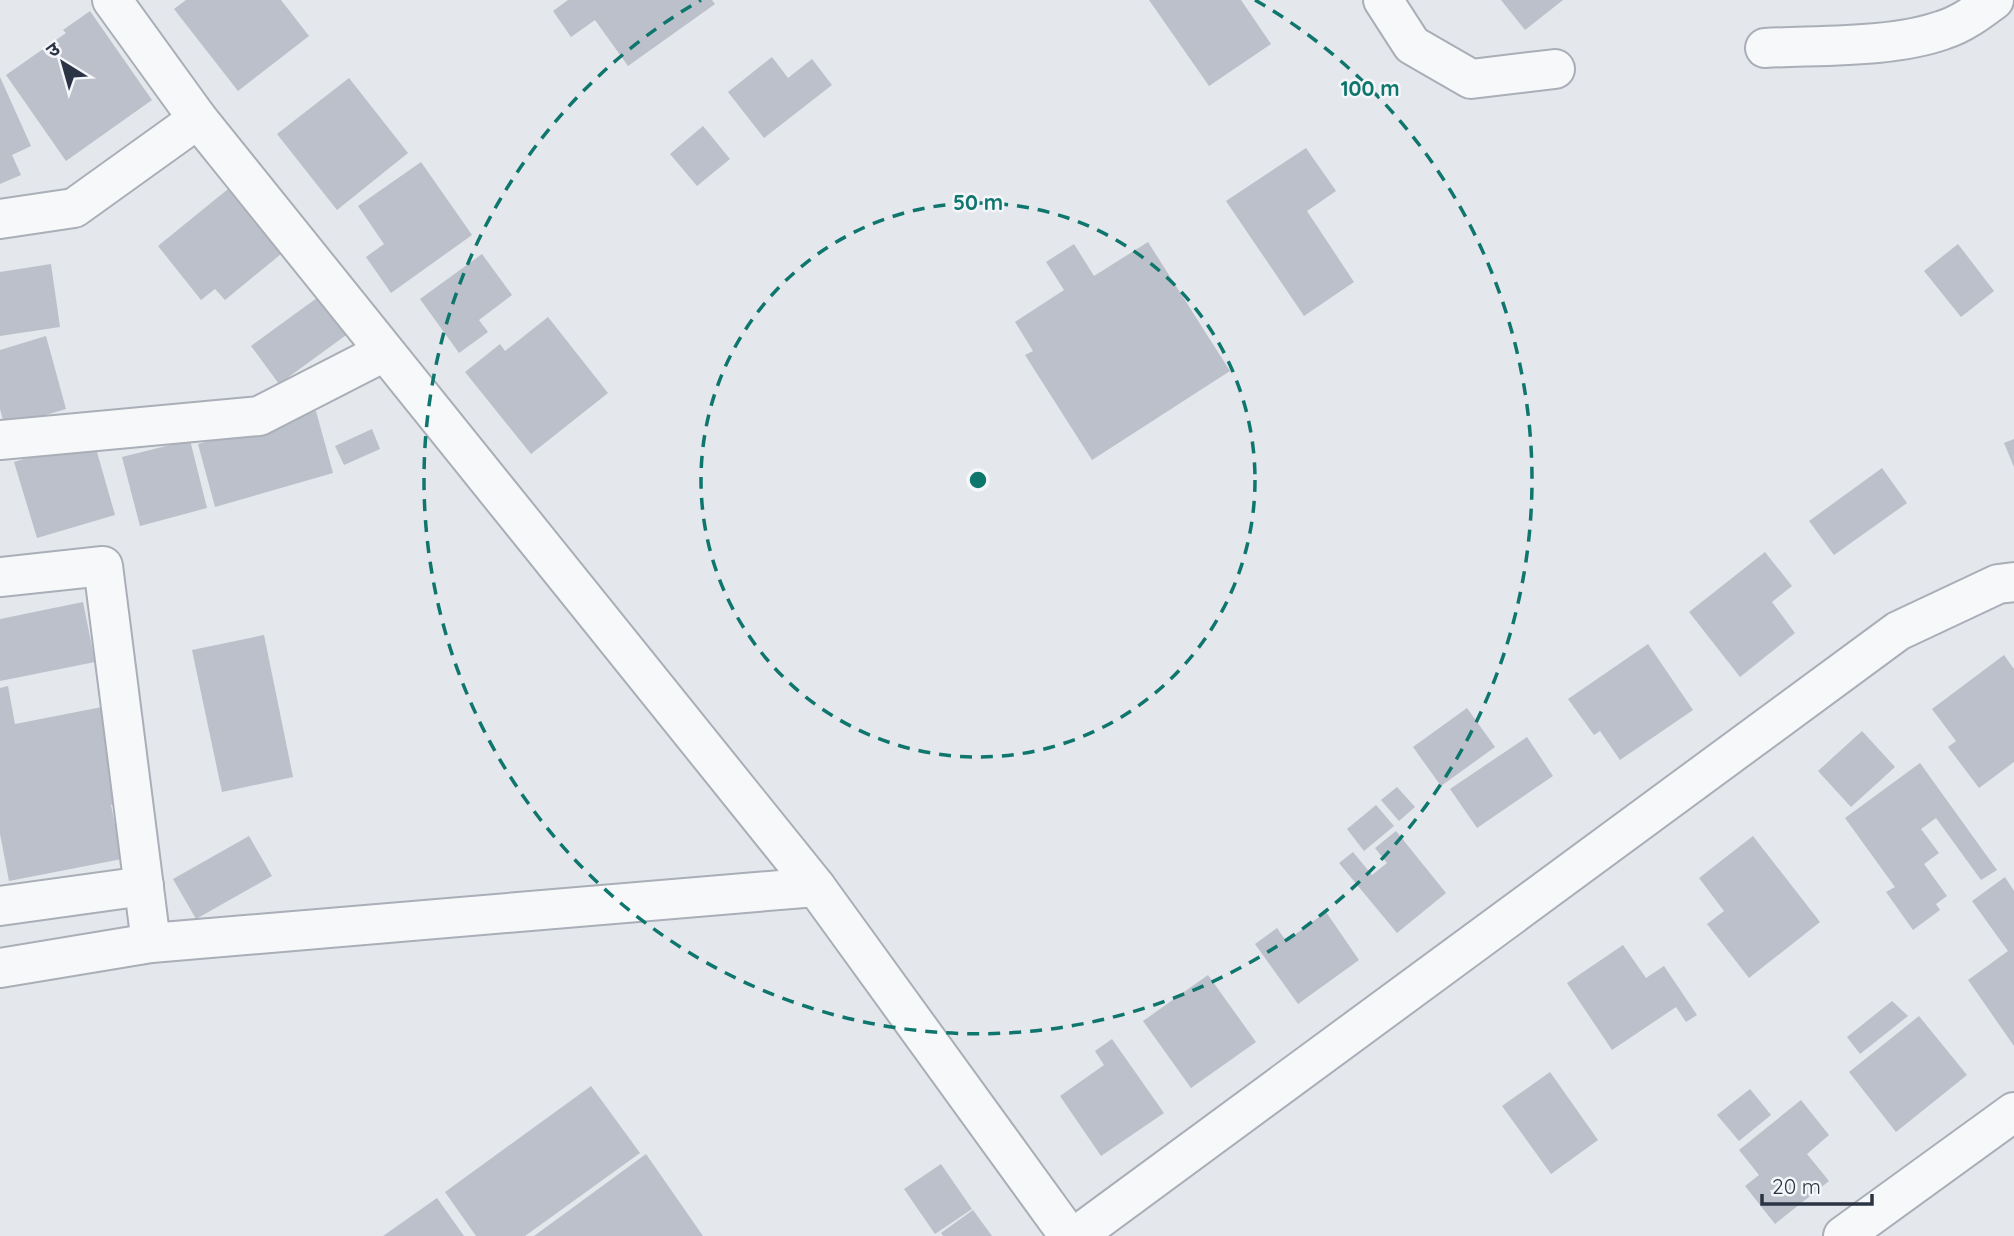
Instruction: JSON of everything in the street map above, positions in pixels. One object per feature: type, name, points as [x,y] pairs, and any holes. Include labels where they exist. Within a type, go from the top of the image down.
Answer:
[{"type":"street","points":[[112,0],[198,120],[816,887],[1069,1236]]},
{"type":"street","points":[[1383,0],[1412,46],[1471,79],[1555,69]]},
{"type":"street","points":[[1765,48],[1874,42],[1923,36],[1966,20],[1994,0]]},
{"type":"street","points":[[0,219],[74,208],[198,120]]},
{"type":"street","points":[[0,440],[259,416],[384,352]]},
{"type":"street","points":[[0,577],[103,566],[151,943]]},
{"type":"street","points":[[1076,1236],[1898,631],[1998,584],[2014,582]]},
{"type":"street","points":[[0,905],[144,886]]},
{"type":"street","points":[[0,968],[151,943],[816,887]]},
{"type":"street","points":[[1843,1236],[2014,1112]]},
{"type":"building","points":[[186,0],[281,0],[309,36],[238,91],[174,9]]},
{"type":"building","points":[[568,0],[712,0],[715,4],[628,66],[595,20],[571,37],[553,11]]},
{"type":"building","points":[[1149,0],[1241,0],[1271,44],[1209,86]]},
{"type":"building","points":[[1501,0],[1563,0],[1525,30]]},
{"type":"building","points":[[90,11],[152,100],[66,161],[6,75],[66,33],[63,30]]},
{"type":"building","points":[[772,57],[788,78],[812,59],[832,85],[764,138],[728,92]]},
{"type":"building","points":[[0,77],[31,146],[12,155],[21,175],[0,184]]},
{"type":"building","points":[[349,78],[408,153],[337,210],[277,134]]},
{"type":"building","points":[[703,126],[730,159],[697,186],[670,154]]},
{"type":"building","points":[[1306,148],[1336,191],[1307,211],[1354,282],[1304,316],[1226,201]]},
{"type":"building","points":[[421,162],[472,235],[391,293],[366,257],[384,244],[358,206]]},
{"type":"building","points":[[228,189],[281,254],[225,300],[215,289],[201,300],[158,246]]},
{"type":"building","points":[[1148,242],[1230,371],[1092,460],[1025,355],[1033,351],[1015,322],[1064,290],[1046,262],[1074,244],[1094,276]]},
{"type":"building","points":[[1958,244],[1994,291],[1961,317],[1924,271]]},
{"type":"building","points":[[482,254],[512,295],[479,320],[488,332],[459,353],[420,299]]},
{"type":"building","points":[[51,264],[60,327],[0,336],[0,272]]},
{"type":"building","points":[[321,295],[349,333],[279,384],[251,346]]},
{"type":"building","points":[[548,317],[608,393],[531,454],[465,372],[500,344],[505,351]]},
{"type":"building","points":[[46,336],[66,409],[5,427],[0,409],[0,350]]},
{"type":"building","points":[[316,411],[333,473],[215,507],[198,444]]},
{"type":"building","points":[[372,429],[380,449],[344,465],[335,446]]},
{"type":"building","points":[[93,438],[115,515],[37,538],[14,462]]},
{"type":"building","points":[[2014,439],[2014,467],[2004,443]]},
{"type":"building","points":[[190,440],[207,508],[140,526],[122,457]]},
{"type":"building","points":[[1882,468],[1907,503],[1834,555],[1809,521]]},
{"type":"building","points":[[1765,552],[1792,586],[1772,602],[1795,633],[1740,677],[1689,612]]},
{"type":"building","points":[[83,602],[95,662],[0,681],[0,619]]},
{"type":"building","points":[[264,635],[293,777],[222,792],[192,650]]},
{"type":"building","points":[[1648,644],[1693,710],[1620,760],[1600,731],[1594,735],[1568,699]]},
{"type":"building","points":[[2004,655],[2014,669],[2014,762],[1979,788],[1948,747],[1956,741],[1932,709]]},
{"type":"building","points":[[8,686],[15,724],[107,706],[126,802],[111,805],[122,859],[9,881],[0,834],[0,688]]},
{"type":"building","points":[[1467,708],[1495,747],[1441,786],[1413,747]]},
{"type":"building","points":[[1862,731],[1895,767],[1851,807],[1818,771]]},
{"type":"building","points":[[1527,737],[1553,776],[1477,828],[1450,789]]},
{"type":"building","points":[[1920,763],[1997,870],[1981,880],[1936,818],[1921,829],[1939,853],[1924,864],[1947,896],[1936,904],[1940,910],[1913,930],[1886,892],[1895,887],[1845,818]]},
{"type":"building","points":[[1397,787],[1415,807],[1399,821],[1381,800]]},
{"type":"building","points":[[1376,805],[1394,826],[1364,851],[1347,829]]},
{"type":"building","points":[[1396,831],[1446,893],[1397,933],[1339,863],[1353,852],[1372,875],[1387,863],[1375,848]]},
{"type":"building","points":[[249,836],[272,876],[196,919],[173,879]]},
{"type":"building","points":[[1753,836],[1820,922],[1749,978],[1707,924],[1724,911],[1699,878]]},
{"type":"building","points":[[2005,877],[2014,891],[2014,1046],[1968,980],[2008,951],[1972,901]]},
{"type":"building","points":[[1326,912],[1359,960],[1298,1004],[1255,944],[1277,928],[1286,941]]},
{"type":"building","points":[[1623,945],[1646,978],[1664,966],[1697,1015],[1686,1022],[1676,1007],[1612,1050],[1567,983]]},
{"type":"building","points":[[1208,975],[1256,1042],[1191,1088],[1143,1021]]},
{"type":"building","points":[[1892,1001],[1908,1016],[1860,1054],[1847,1037]]},
{"type":"building","points":[[1919,1016],[1967,1075],[1896,1132],[1849,1072]]},
{"type":"building","points":[[1112,1039],[1164,1113],[1101,1156],[1060,1096],[1104,1065],[1095,1051]]},
{"type":"building","points":[[1550,1072],[1598,1140],[1551,1174],[1502,1106]]},
{"type":"building","points":[[591,1086],[640,1153],[525,1236],[476,1236],[445,1192]]},
{"type":"building","points":[[1750,1089],[1771,1115],[1739,1141],[1717,1115]]},
{"type":"building","points":[[1801,1100],[1829,1135],[1807,1154],[1829,1181],[1775,1224],[1745,1186],[1759,1175],[1739,1150]]},
{"type":"building","points":[[646,1154],[703,1236],[534,1236]]},
{"type":"building","points":[[941,1164],[972,1209],[935,1234],[904,1189]]},
{"type":"building","points":[[437,1198],[464,1236],[383,1236]]},
{"type":"building","points":[[973,1210],[992,1236],[943,1236],[941,1233]]}]
